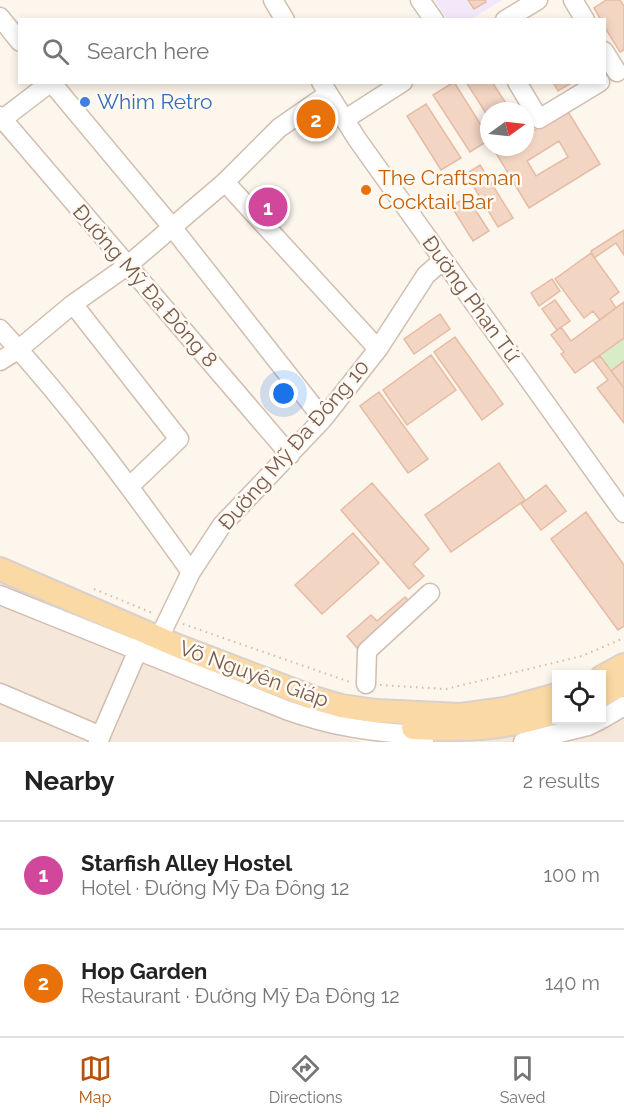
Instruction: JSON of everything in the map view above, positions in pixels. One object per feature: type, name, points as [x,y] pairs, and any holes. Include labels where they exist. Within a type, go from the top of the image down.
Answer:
[{"type":"main road","name":"Võ Nguyên Giáp","points":[[0,569],[285,703],[340,720],[466,730],[517,723],[552,713]]},
{"type":"main road","name":"Võ Nguyên Giáp","points":[[0,585],[341,706],[376,711],[461,715],[505,710],[552,696]]},
{"type":"main road","points":[[606,675],[624,665]]},
{"type":"main road","points":[[606,693],[624,683]]},
{"type":"street","points":[[273,0],[284,18]]},
{"type":"street","points":[[420,0],[433,18]]},
{"type":"street","points":[[508,18],[538,0]]},
{"type":"street","points":[[573,0],[584,18]]},
{"type":"street","points":[[0,17],[18,40]]},
{"type":"street","points":[[606,55],[615,73]]},
{"type":"street","points":[[1,119],[48,84]]},
{"type":"street","points":[[53,84],[172,227],[323,419]]},
{"type":"street","points":[[344,120],[400,84]]},
{"type":"street","points":[[518,84],[539,119],[597,84]]},
{"type":"street","points":[[0,362],[73,304],[127,266],[225,182],[279,128],[324,88]]},
{"type":"street","name":"Đường Phan Tứ","points":[[324,88],[442,261],[524,371],[624,513]]},
{"type":"street","name":"Đường Mỹ Đa Đông 8","points":[[1,119],[290,455]]},
{"type":"street","points":[[225,182],[378,350]]},
{"type":"street","name":"Đường Mỹ Đa Đông 10","points":[[99,739],[191,572],[222,525],[323,419],[378,350],[426,275],[442,261]]},
{"type":"street","points":[[73,304],[179,439],[130,486]]},
{"type":"street","points":[[0,329],[92,437],[191,572]]},
{"type":"street","points":[[366,684],[366,651],[430,593]]},
{"type":"street","points":[[0,595],[152,640],[275,706],[321,722],[356,730],[420,735],[424,742]]},
{"type":"street","points":[[0,693],[99,739]]},
{"type":"street","points":[[606,716],[624,706]]},
{"type":"street","points":[[523,742],[592,724]]},
{"type":"path","points":[[94,589],[152,640],[268,652],[352,683],[446,689],[582,656],[624,638]]},
{"type":"shaded area","points":[[434,0],[502,0],[473,18],[446,18]]},
{"type":"shaded area","points":[[0,604],[118,649],[305,728],[363,742],[0,742]]},
{"type":"shaded area","points":[[624,688],[624,742],[449,742],[552,721],[552,724],[606,724],[606,696]]},
{"type":"green space","points":[[624,338],[624,361],[611,371],[600,356]]},
{"type":"building","points":[[468,0],[485,0],[486,2],[474,9]]},
{"type":"building","points":[[606,0],[620,0],[624,6],[624,50],[620,52],[606,29],[606,18],[600,18],[594,8]]},
{"type":"building","points":[[451,84],[455,84],[480,124],[480,146],[470,152],[433,95]]},
{"type":"building","points":[[467,84],[493,84],[505,102],[480,102],[480,104]]},
{"type":"building","points":[[554,84],[570,84],[558,91]]},
{"type":"building","points":[[426,104],[461,158],[441,170],[407,116]]},
{"type":"building","points":[[567,110],[600,164],[529,208],[498,156],[534,156],[534,130]],"holes":[[[559,141],[568,157],[536,176],[527,161]]]},
{"type":"building","points":[[480,165],[513,218],[498,227],[466,174]]},
{"type":"building","points":[[467,197],[489,231],[473,241],[451,206]]},
{"type":"building","points":[[624,230],[624,255],[616,243],[594,258],[591,251]]},
{"type":"building","points":[[591,253],[619,292],[610,299],[616,308],[600,320],[593,311],[584,318],[555,279]]},
{"type":"building","points":[[552,279],[560,291],[539,306],[531,293]]},
{"type":"building","points":[[555,300],[570,321],[557,330],[542,309]]},
{"type":"building","points":[[624,302],[624,338],[575,373],[561,354],[564,352],[551,335],[561,327],[571,341]]},
{"type":"building","points":[[440,314],[450,329],[414,354],[404,339]]},
{"type":"building","points":[[455,337],[503,404],[482,420],[434,352]]},
{"type":"building","points":[[431,355],[456,390],[407,425],[383,390]]},
{"type":"building","points":[[600,356],[624,388],[624,423],[597,388],[608,380],[593,360]]},
{"type":"building","points":[[624,361],[624,388],[611,371]]},
{"type":"building","points":[[379,392],[428,459],[408,473],[360,406]]},
{"type":"building","points":[[499,463],[525,500],[451,552],[425,515]]},
{"type":"building","points":[[372,483],[429,549],[413,564],[424,576],[409,589],[341,510]]},
{"type":"building","points":[[546,485],[566,511],[541,530],[521,504]]},
{"type":"building","points":[[586,512],[624,565],[624,626],[618,630],[551,539]]},
{"type":"building","points":[[353,533],[379,563],[322,614],[295,585]]},
{"type":"building","points":[[405,597],[414,606],[380,628],[357,648],[347,636],[371,615],[377,621]]},
{"type":"place","name":"Whim Retro","points":[[85,102]]},
{"type":"place","name":"Hop Garden","points":[[316,119]]},
{"type":"place","name":"The Craftsman Cocktail Bar","points":[[366,190]]},
{"type":"place","name":"Starfish Alley Hostel","points":[[268,207]]}]
